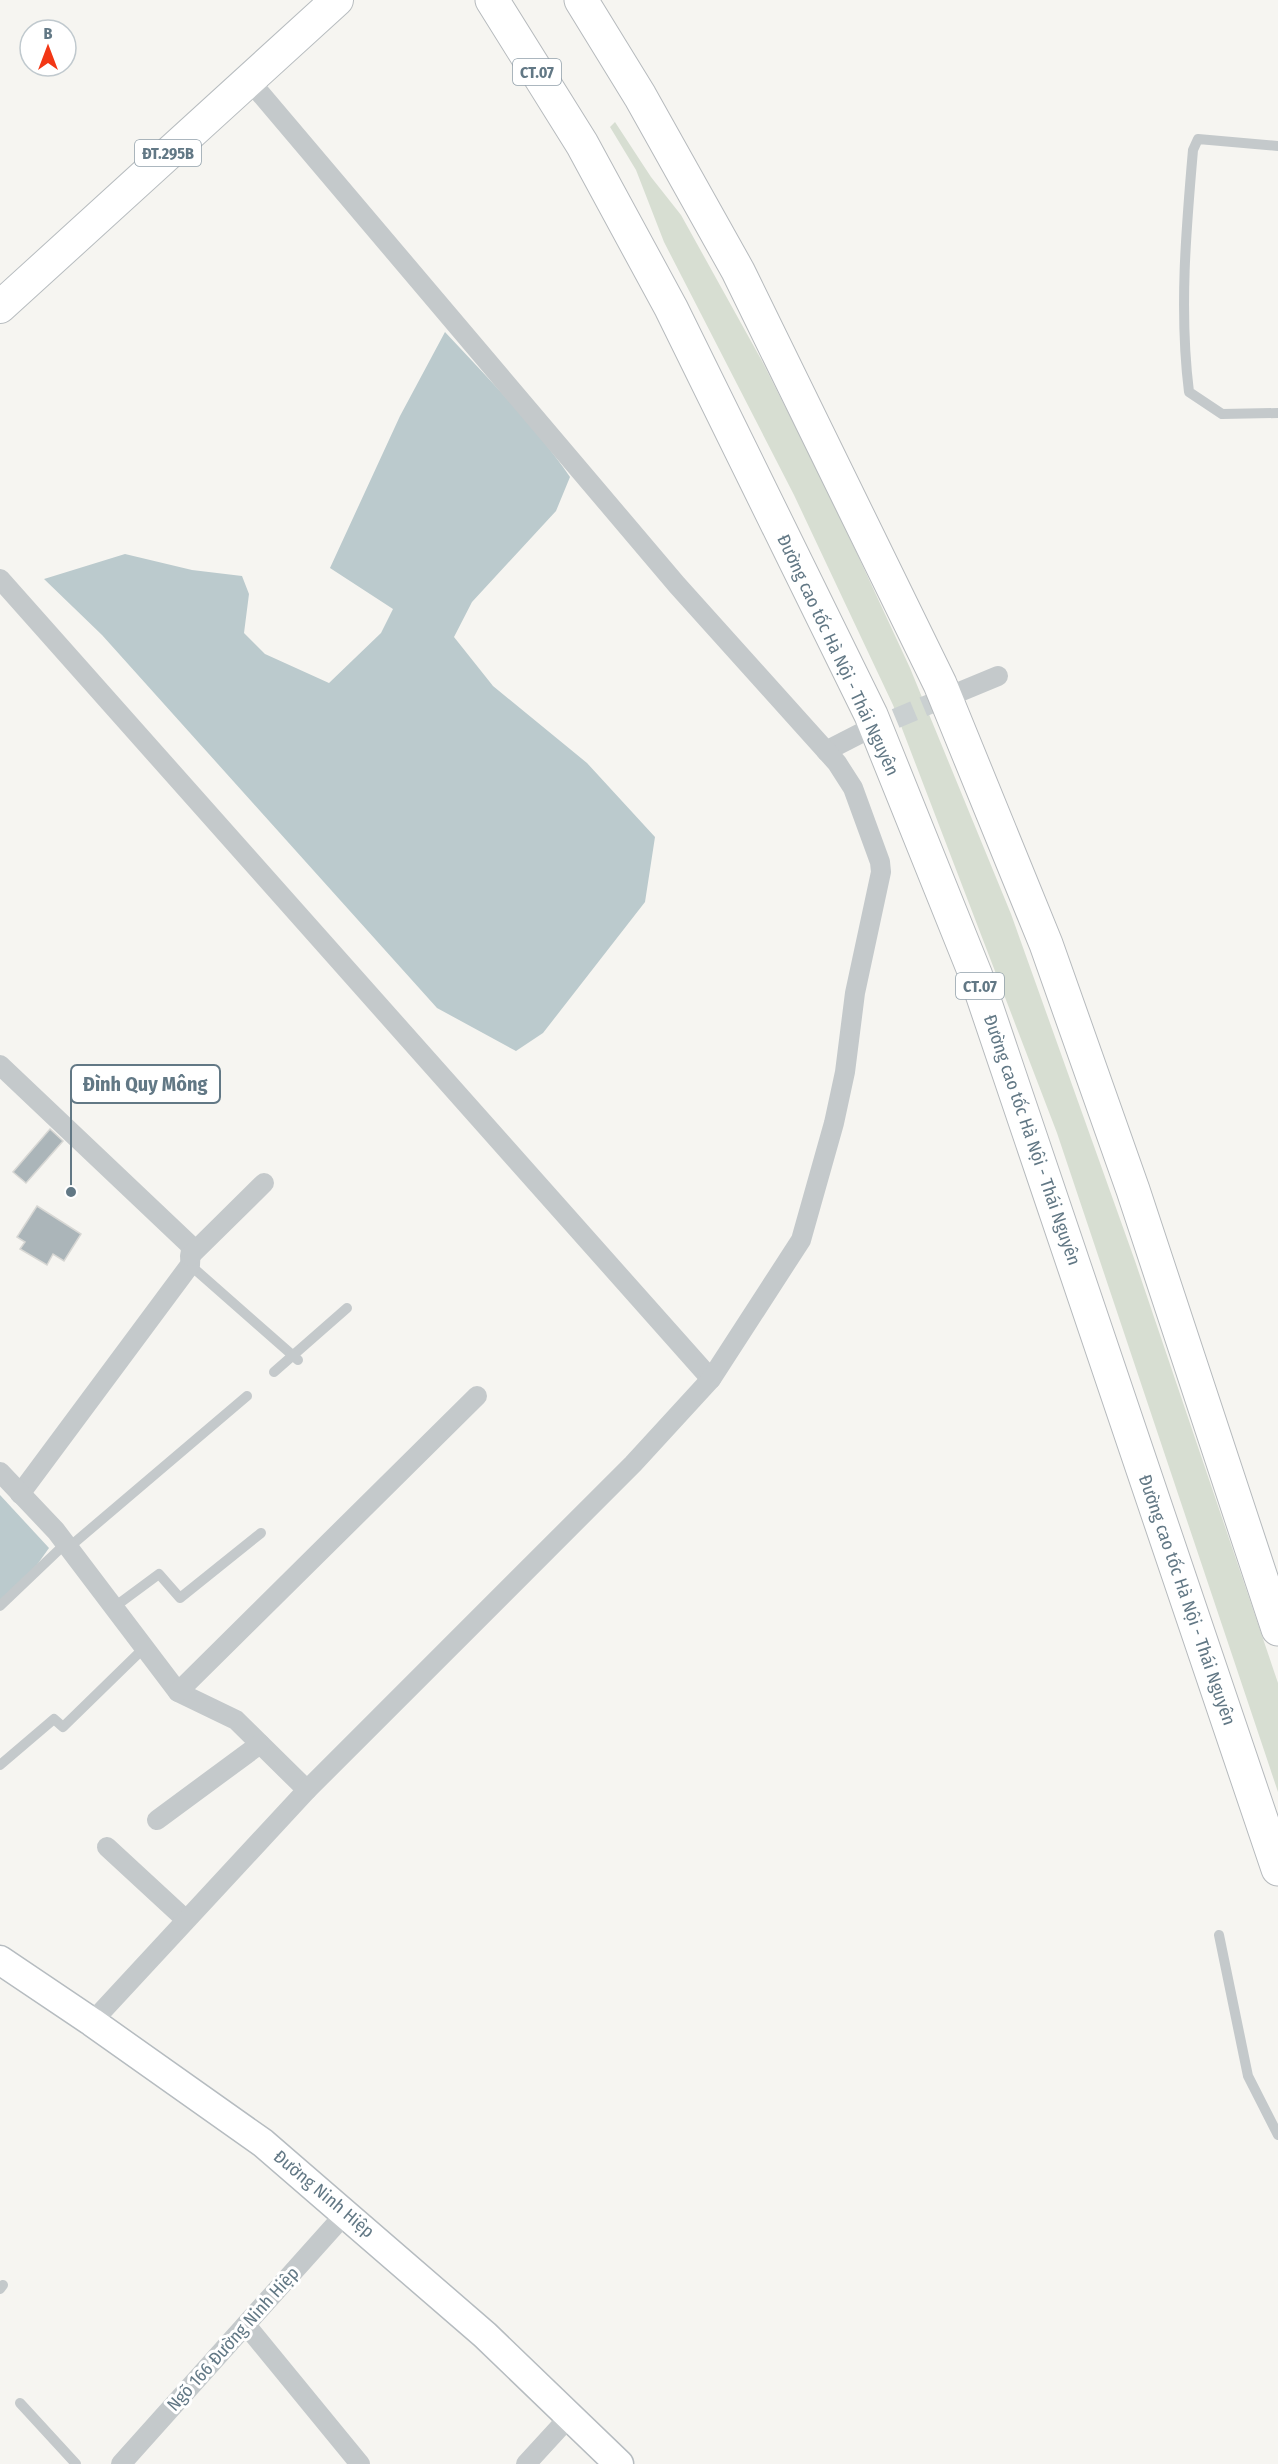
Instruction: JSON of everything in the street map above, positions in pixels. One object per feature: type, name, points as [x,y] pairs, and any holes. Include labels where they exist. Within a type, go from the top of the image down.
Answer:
[{"type":"highway","name":"Đường cao tốc Hà Nội - Thái Nguyên","points":[[492,0],[582,144],[671,308],[871,716],[972,965],[1278,1869]]},
{"type":"highway","points":[[580,0],[640,96],[738,271],[940,684],[1046,944],[1133,1190],[1278,1629]]},
{"type":"main road","name":"ĐT.295B","points":[[0,307],[337,0]]},
{"type":"main road","name":"Đường Ninh Hiệp","points":[[0,1960],[263,2143],[486,2335],[619,2464]]},
{"type":"street","points":[[92,2022],[307,1790],[625,1473],[711,1379],[801,1239],[834,1123],[845,1072],[855,993],[881,872],[880,862],[853,788],[826,751],[677,585],[249,80]]},
{"type":"street","points":[[0,579],[711,1379]]},
{"type":"street","points":[[957,693],[998,676]]},
{"type":"street","points":[[826,751],[865,732]]},
{"type":"street","points":[[0,1065],[180,1234],[191,1246],[190,1260]]},
{"type":"street","points":[[21,1494],[190,1260],[264,1183]]},
{"type":"street","points":[[178,1692],[477,1396]]},
{"type":"street","points":[[0,1472],[56,1532],[178,1692],[236,1720],[307,1790]]},
{"type":"street","points":[[157,1820],[260,1744]]},
{"type":"street","points":[[107,1847],[185,1919]]},
{"type":"street","name":"Ngõ 166 Đường Ninh Hiệp","points":[[120,2464],[345,2214]]},
{"type":"street","points":[[246,2325],[360,2464]]},
{"type":"street","points":[[526,2464],[570,2416]]},
{"type":"lane","points":[[1278,146],[1198,139],[1193,150],[1186,234],[1185,358],[1189,392],[1222,414],[1278,413]]},
{"type":"lane","points":[[190,1260],[295,1358]]},
{"type":"lane","points":[[274,1372],[295,1358],[347,1308]]},
{"type":"lane","points":[[0,1606],[66,1547],[247,1396]]},
{"type":"lane","points":[[113,1608],[159,1574],[180,1598],[261,1533]]},
{"type":"lane","points":[[0,1765],[54,1719],[63,1727],[144,1648]]},
{"type":"lane","points":[[1219,1935],[1248,2076],[1278,2135]]},
{"type":"lane","points":[[20,2403],[76,2464]]},
{"type":"shaded area","points":[[615,122],[651,177],[681,215],[762,361],[834,504],[910,668],[1011,914],[1135,1261],[1278,1683],[1278,1792],[1057,1133],[893,705],[794,495],[664,242],[636,170],[610,127]]},
{"type":"shaded area","points":[[445,332],[526,421],[570,477],[556,511],[472,602],[454,637],[493,686],[587,763],[655,837],[645,902],[543,1033],[516,1051],[437,1008],[102,635],[44,579],[125,554],[192,570],[242,576],[249,594],[244,633],[265,654],[329,683],[381,633],[393,609],[330,568],[400,416]]},
{"type":"shaded area","points":[[0,1495],[49,1548],[34,1569],[0,1604]]},
{"type":"building","points":[[50,1129],[63,1141],[26,1183],[13,1172]]},
{"type":"building","points":[[37,1206],[81,1234],[64,1261],[53,1254],[47,1265],[20,1249],[25,1242],[17,1237]]},
{"type":"tunnel","points":[[868,730],[954,694]]},
{"type":"place","name":"Đình Quy Mông","points":[[71,1192]]}]
